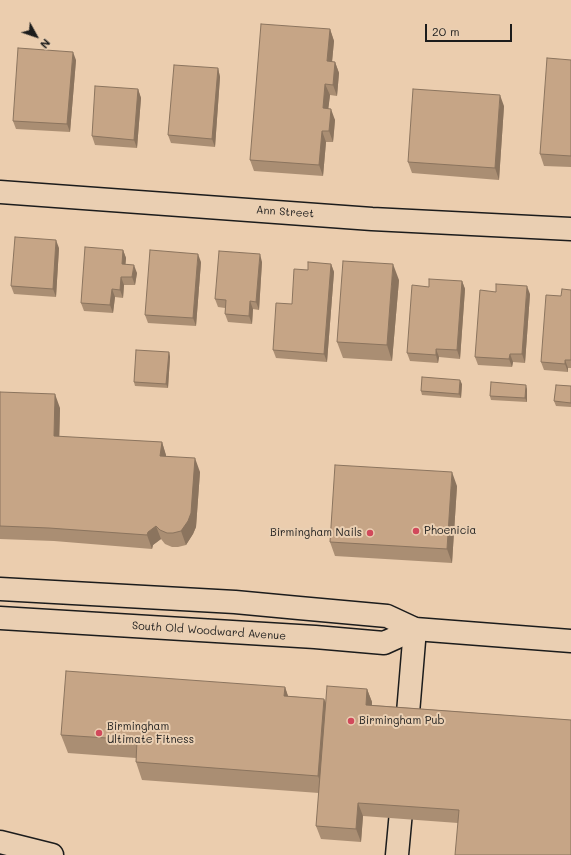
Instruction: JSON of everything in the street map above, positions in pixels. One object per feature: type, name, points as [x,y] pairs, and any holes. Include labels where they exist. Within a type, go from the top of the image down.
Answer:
[{"type":"street","name":"Ann Street","points":[[0,192],[364,218],[571,229]]},
{"type":"street","name":"South Old Woodward Avenue","points":[[0,589],[235,602],[379,615],[387,616],[415,629],[571,641]]},
{"type":"street","name":"South Old Woodward Avenue","points":[[0,618],[315,637],[384,643],[415,629]]},
{"type":"street","points":[[397,855],[415,629]]},
{"type":"street","points":[[0,842],[52,855]]},
{"type":"building","points":[[261,24],[330,29],[327,61],[335,62],[333,85],[325,84],[323,108],[331,109],[329,131],[322,131],[319,165],[250,160]]},
{"type":"building","points":[[18,48],[73,52],[67,124],[13,121]]},
{"type":"building","points":[[547,58],[571,60],[571,156],[540,154]]},
{"type":"building","points":[[174,65],[218,68],[212,139],[168,135]]},
{"type":"building","points":[[95,86],[138,89],[134,140],[92,136]]},
{"type":"building","points":[[413,89],[500,95],[495,168],[408,162]]},
{"type":"building","points":[[15,237],[56,240],[53,289],[11,286]]},
{"type":"building","points":[[85,247],[123,250],[122,264],[134,265],[132,277],[121,277],[120,290],[112,289],[110,305],[81,303]]},
{"type":"building","points":[[150,250],[198,254],[193,318],[145,315]]},
{"type":"building","points":[[219,251],[260,254],[256,302],[250,301],[249,316],[225,314],[226,300],[215,299]]},
{"type":"building","points":[[343,261],[393,264],[387,345],[337,342]]},
{"type":"building","points":[[308,262],[331,264],[324,354],[273,350],[276,303],[292,304],[294,269],[308,270]]},
{"type":"building","points":[[429,279],[462,281],[457,350],[436,349],[436,355],[407,353],[412,285],[429,287]]},
{"type":"building","points":[[496,284],[527,286],[522,354],[510,354],[509,359],[475,357],[480,290],[496,292]]},
{"type":"building","points":[[562,289],[571,290],[571,360],[565,360],[565,364],[541,362],[546,295],[561,296]]},
{"type":"building","points":[[136,350],[169,352],[166,384],[134,382]]},
{"type":"building","points":[[422,377],[460,380],[459,394],[421,391]]},
{"type":"building","points":[[491,382],[526,385],[525,398],[490,396]]},
{"type":"building","points":[[556,385],[571,386],[571,403],[554,401]]},
{"type":"building","points":[[0,392],[55,394],[54,436],[162,442],[160,456],[195,458],[191,513],[188,521],[181,531],[167,533],[160,530],[156,526],[148,532],[147,535],[0,526]]},
{"type":"building","points":[[335,465],[452,472],[447,549],[330,542]]},
{"type":"building","points":[[66,671],[285,687],[284,696],[324,699],[318,776],[136,762],[137,740],[61,735]]},
{"type":"building","points":[[327,686],[367,689],[366,705],[571,720],[571,855],[455,855],[459,810],[358,803],[356,829],[316,826]]},
{"type":"place","name":"Phoenicia","points":[[416,531]]},
{"type":"place","name":"Birmingham Nails","points":[[370,533]]},
{"type":"place","name":"Birmingham Pub","points":[[351,721]]},
{"type":"place","name":"Birmingham Ultimate Fitness","points":[[99,733]]}]
